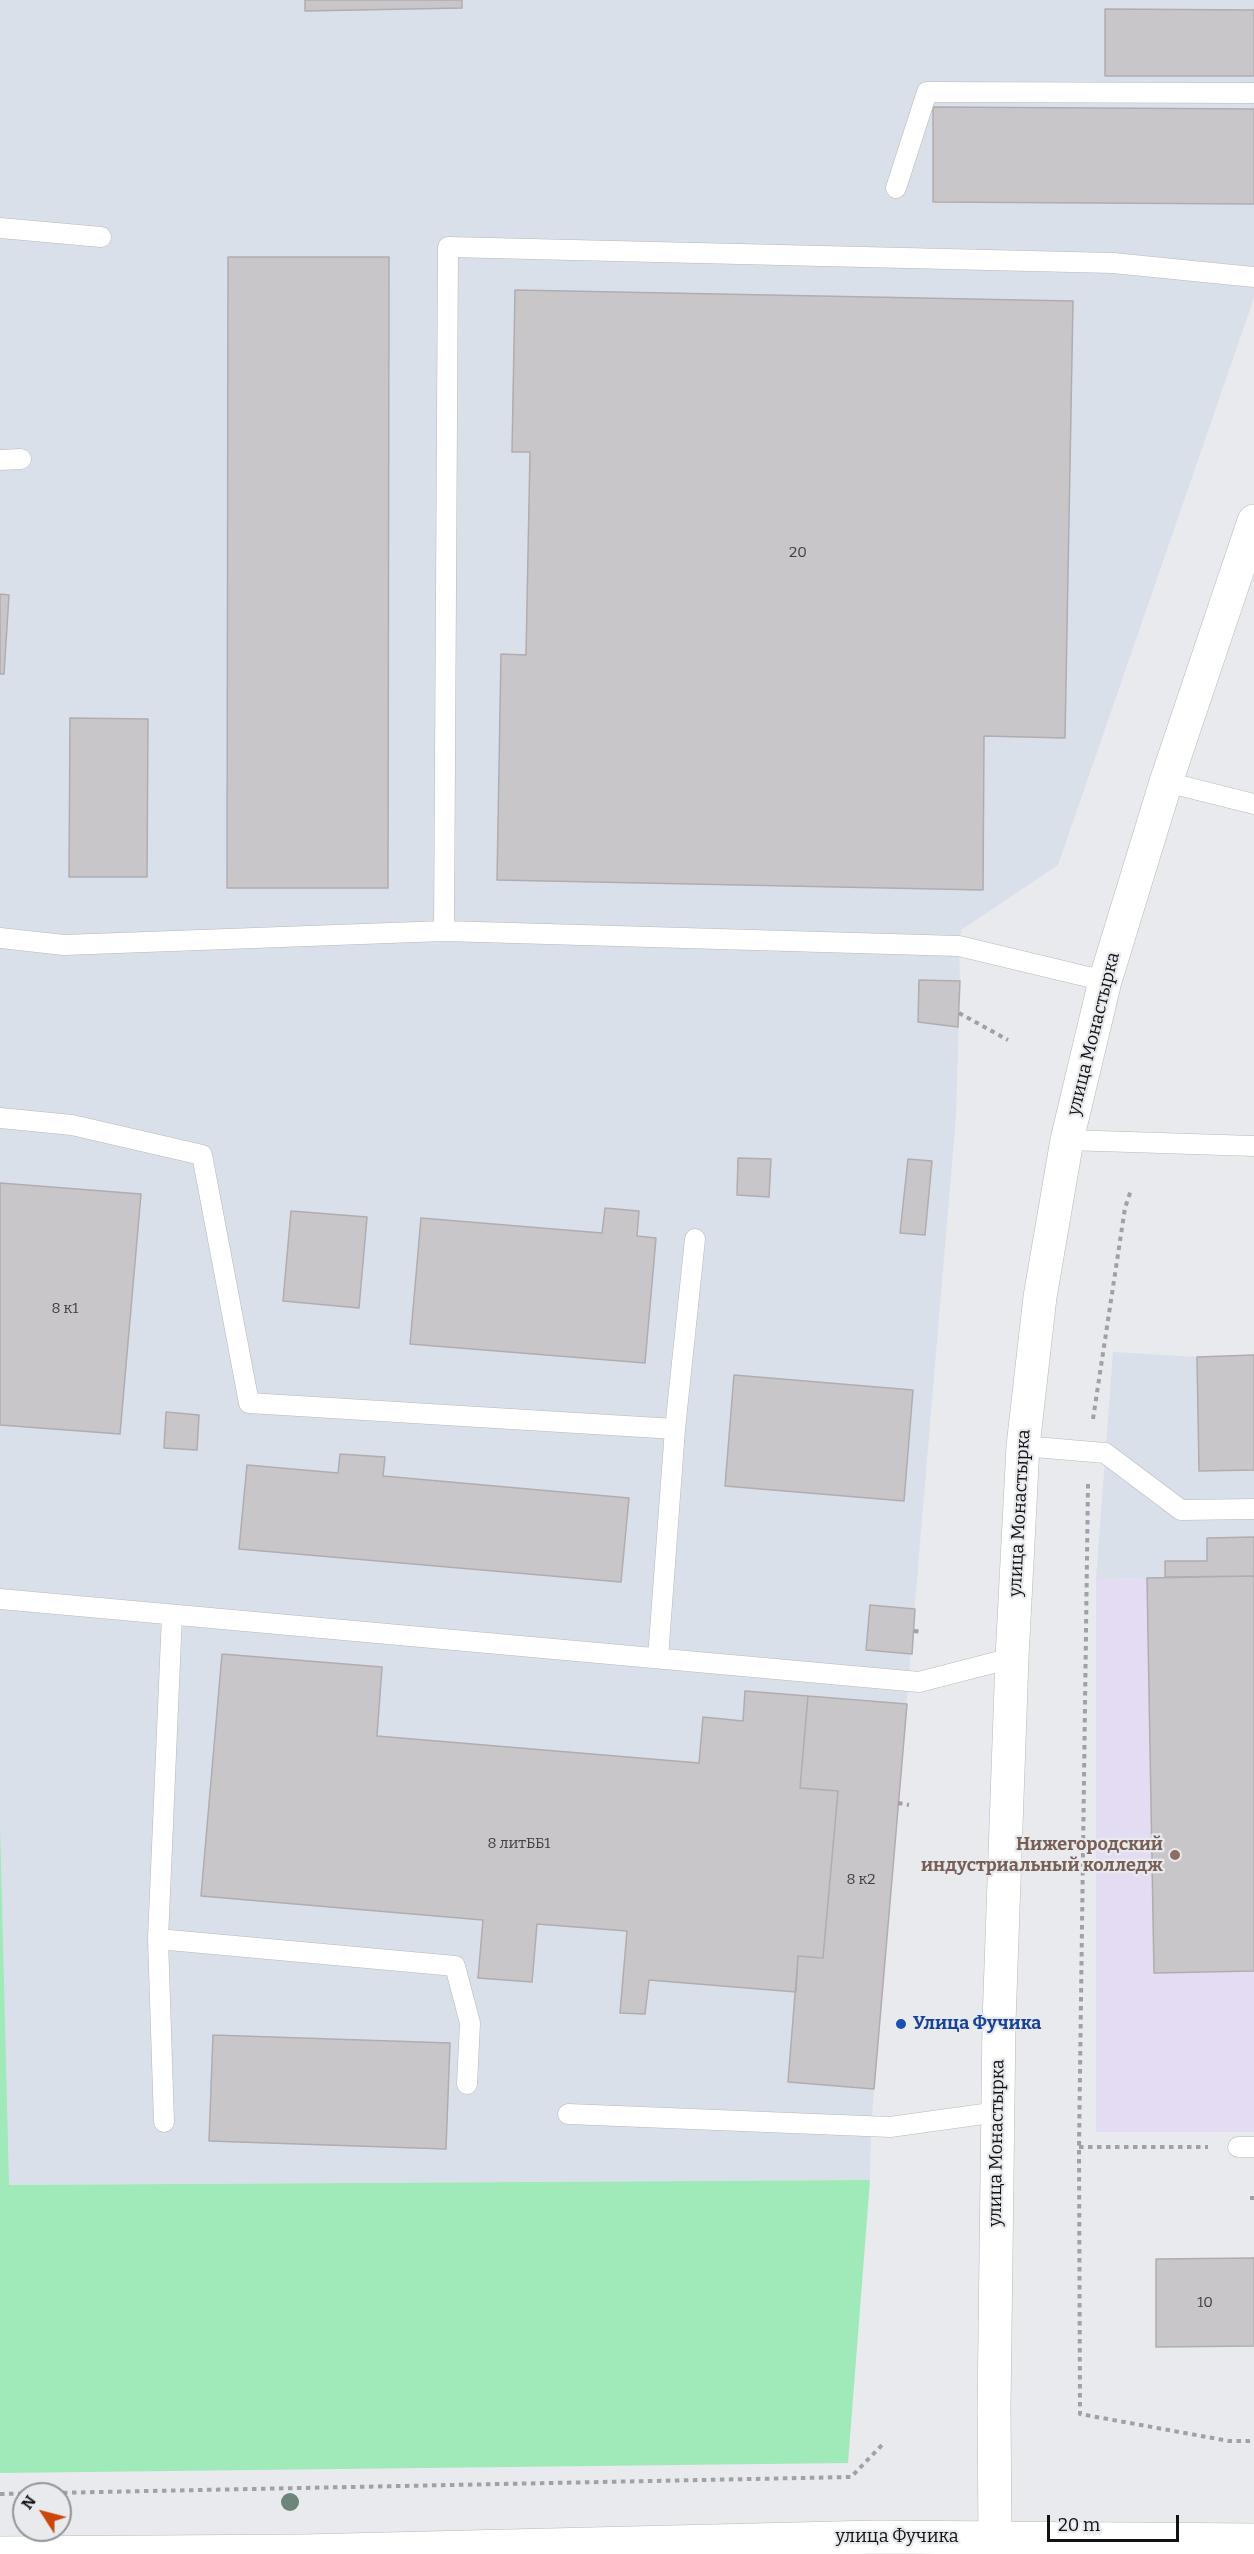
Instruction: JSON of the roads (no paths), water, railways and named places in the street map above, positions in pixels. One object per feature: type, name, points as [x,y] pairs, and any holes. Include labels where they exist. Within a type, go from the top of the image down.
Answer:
[{"type":"street","name":"улица Монастырка","points":[[995,2537],[994,2397],[998,2112],[1012,1658],[1023,1446],[1040,1297],[1067,1140],[1106,981],[1166,782],[1254,521]]},
{"type":"street","name":"улица Фучика","points":[[0,2553],[572,2550],[877,2537],[1254,2540]]},
{"type":"lane","points":[[896,188],[927,92],[1254,93]]},
{"type":"lane","points":[[0,228],[102,237]]},
{"type":"lane","points":[[444,931],[448,248],[1113,263],[1254,277]]},
{"type":"lane","points":[[0,460],[21,459]]},
{"type":"lane","points":[[1166,782],[1254,804]]},
{"type":"lane","points":[[0,938],[64,945],[444,931],[959,946],[1106,981]]},
{"type":"lane","points":[[0,1118],[72,1125],[202,1155],[249,1403],[675,1430]]},
{"type":"lane","points":[[1067,1140],[1254,1146]]},
{"type":"lane","points":[[658,1659],[675,1430],[695,1239]]},
{"type":"lane","points":[[1023,1446],[1105,1453],[1181,1510],[1254,1509]]},
{"type":"lane","points":[[0,1599],[919,1682],[1012,1658]]},
{"type":"lane","points":[[164,2122],[158,1939],[172,1614]]},
{"type":"lane","points":[[158,1939],[455,1966],[470,2023],[467,2084]]},
{"type":"lane","points":[[568,2114],[891,2127],[998,2112]]},
{"type":"place","name":"Нижегородский индустриальный колледж","points":[[1175,1855]]},
{"type":"place","name":"Улица Фучика","points":[[901,2024]]}]
